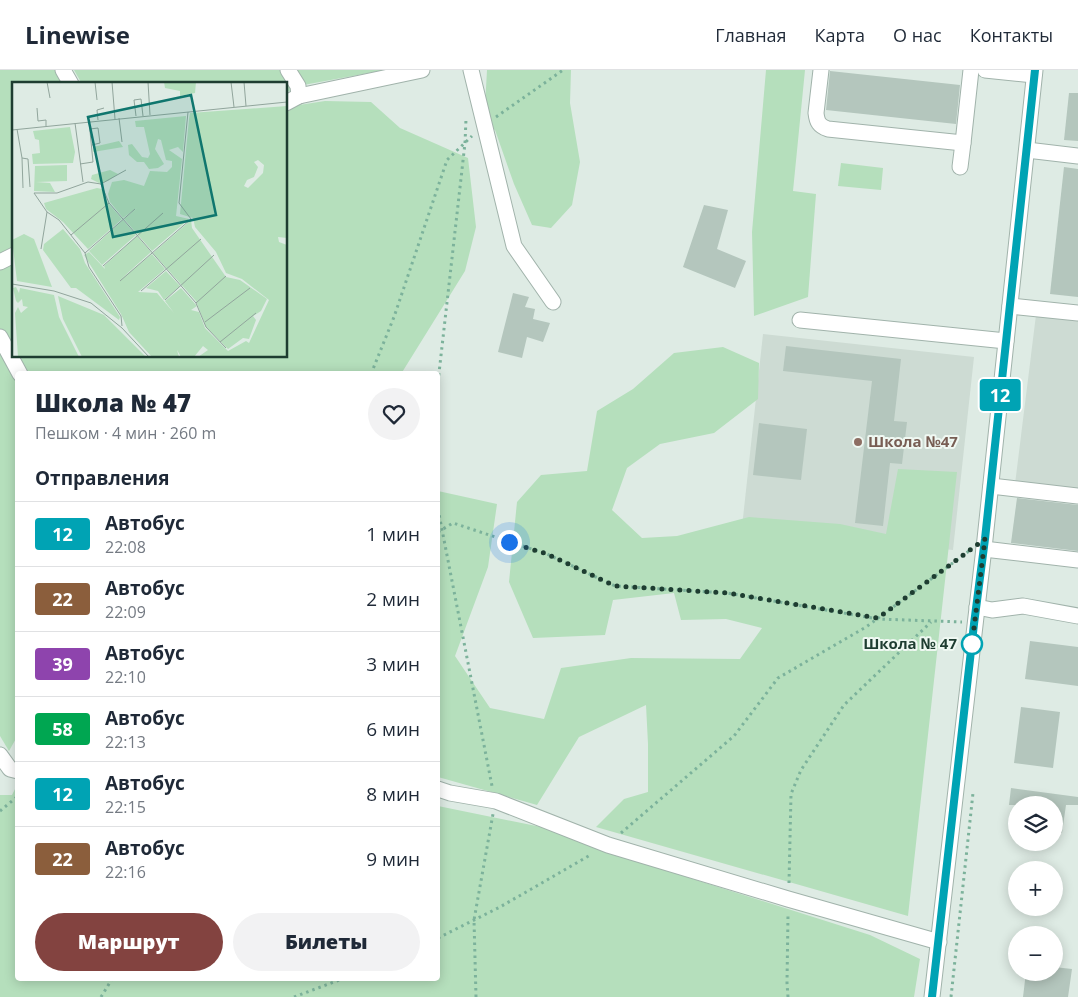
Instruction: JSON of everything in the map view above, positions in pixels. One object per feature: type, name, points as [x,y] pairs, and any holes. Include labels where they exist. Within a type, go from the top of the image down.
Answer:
[{"type":"street","points":[[63,70],[70,82]]},
{"type":"street","points":[[288,70],[298,86],[292,100]]},
{"type":"street","points":[[292,100],[422,70]]},
{"type":"street","points":[[471,70],[514,246],[553,302]]},
{"type":"street","points":[[821,70],[816,113],[817,120],[821,126],[828,129],[963,143]]},
{"type":"street","points":[[960,166],[971,70]]},
{"type":"street","points":[[932,997],[985,544],[1035,73],[985,70]]},
{"type":"street","points":[[1026,150],[1078,156]]},
{"type":"street","points":[[0,262],[12,256]]},
{"type":"street","points":[[1010,306],[1078,314]]},
{"type":"street","points":[[800,320],[1006,341]]},
{"type":"street","points":[[0,337],[18,371]]},
{"type":"street","points":[[991,486],[1078,496]]},
{"type":"street","points":[[985,544],[1078,560]]},
{"type":"street","points":[[977,608],[992,610],[1023,606],[1078,616]]},
{"type":"street","points":[[0,755],[10,769],[15,770]]},
{"type":"street","points":[[440,790],[496,802],[608,844],[788,899],[939,942]]},
{"type":"path","points":[[372,371],[394,317],[447,160],[484,125],[564,70]]},
{"type":"path","points":[[439,371],[467,116]]},
{"type":"path","points":[[440,520],[496,802],[474,920],[476,997]]},
{"type":"path","points":[[442,529],[453,523],[547,554],[615,586],[727,593],[878,618],[962,622]]},
{"type":"path","points":[[440,937],[500,907],[608,844],[734,736],[778,678],[866,627],[985,544]]},
{"type":"path","points":[[788,997],[791,794],[801,770],[844,705],[931,621]]},
{"type":"path","points":[[952,997],[973,792]]},
{"type":"path","points":[[0,811],[15,798]]},
{"type":"path","points":[[101,997],[111,981]]},
{"type":"path","points":[[294,997],[337,981]]},
{"type":"shaded area","points":[[1036,315],[1078,321],[1078,492],[1015,484]]},
{"type":"shaded area","name":"Школа №47","points":[[763,334],[974,357],[953,550],[742,527]]},
{"type":"green space","points":[[0,70],[56,70],[63,82],[12,82],[12,247],[0,254]]},
{"type":"green space","points":[[74,70],[385,70],[298,86],[288,92],[288,82],[81,82]]},
{"type":"green space","points":[[487,70],[571,70],[570,103],[580,162],[572,205],[551,228],[532,225],[514,184],[495,130],[484,125]]},
{"type":"green space","points":[[766,70],[805,70],[793,191],[816,194],[808,297],[754,316],[752,232]]},
{"type":"green space","points":[[325,101],[371,102],[400,128],[468,158],[476,227],[465,271],[403,371],[22,371],[16,358],[288,358],[288,111],[299,105]]},
{"type":"green space","points":[[841,163],[883,168],[881,190],[838,186]]},
{"type":"green space","points":[[12,261],[12,351],[0,330],[0,267]]},
{"type":"green space","points":[[723,347],[759,363],[758,399],[714,433],[660,444],[627,468],[612,510],[642,538],[677,536],[749,517],[840,524],[886,534],[898,469],[957,472],[908,916],[596,827],[624,799],[648,792],[646,705],[579,737],[537,805],[440,778],[440,491],[497,504],[488,567],[455,656],[490,708],[544,719],[561,668],[631,658],[740,659],[762,628],[726,619],[681,620],[674,593],[613,600],[605,635],[533,638],[509,582],[517,502],[541,475],[587,471],[597,411],[633,389],[674,353]]},
{"type":"green space","points":[[0,352],[15,380],[15,740],[9,751],[0,736]]},
{"type":"green space","points":[[15,789],[15,981],[440,981],[440,806],[561,831],[633,860],[870,935],[920,959],[914,997],[0,997],[0,795],[12,795]]},
{"type":"building","points":[[830,71],[960,85],[956,124],[826,110]]},
{"type":"building","points":[[1069,93],[1078,93],[1078,141],[1064,140]]},
{"type":"building","points":[[1064,167],[1078,169],[1078,297],[1050,294]]},
{"type":"building","points":[[704,205],[728,210],[717,249],[746,261],[735,288],[683,267]]},
{"type":"building","points":[[513,293],[529,297],[525,307],[535,309],[533,319],[550,323],[543,342],[527,337],[522,358],[498,352]]},
{"type":"building","points":[[786,346],[901,359],[894,421],[907,422],[902,464],[890,463],[883,526],[855,523],[872,381],[783,371]]},
{"type":"building","points":[[759,423],[807,429],[801,480],[753,475]]},
{"type":"building","points":[[1017,498],[1078,505],[1078,551],[1011,543]]},
{"type":"building","points":[[1030,641],[1078,647],[1078,686],[1025,679]]},
{"type":"building","points":[[1021,707],[1060,712],[1053,768],[1014,763]]},
{"type":"building","points":[[1011,788],[1078,797],[1078,805],[1066,805],[1063,826],[1063,796],[1010,796]]},
{"type":"building","points":[[1063,968],[1072,969],[1068,997],[1023,997],[1025,981],[1063,981]]},
{"type":"bus line","name":"12","points":[[932,997],[985,539],[1035,70]]},
{"type":"place","name":"Школа №47","points":[[858,442]]},
{"type":"place","name":"Школа № 47","points":[[972,644]]},
{"type":"route","points":[[509,542],[547,554],[615,586],[727,593],[878,618],[985,539],[972,644]]}]
